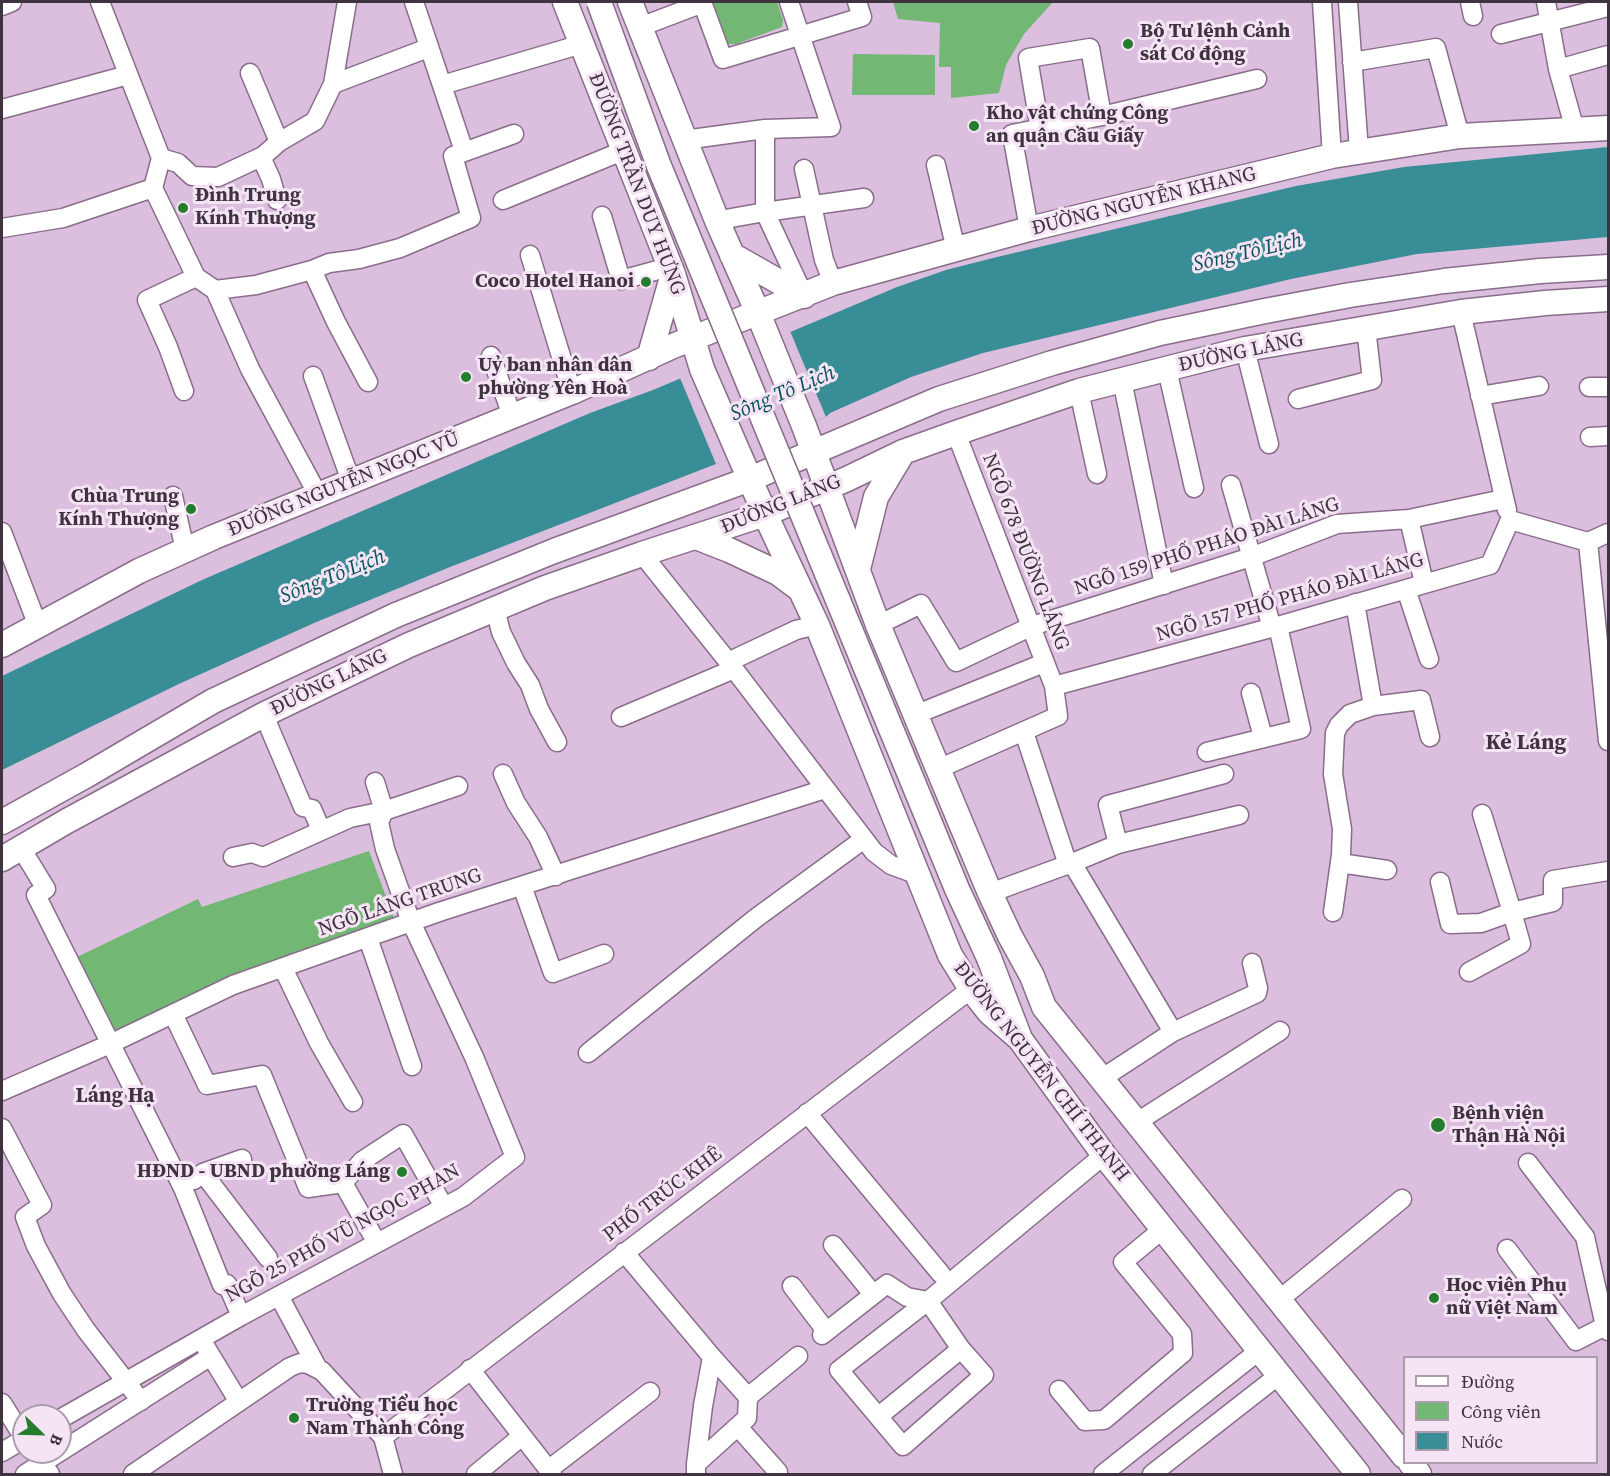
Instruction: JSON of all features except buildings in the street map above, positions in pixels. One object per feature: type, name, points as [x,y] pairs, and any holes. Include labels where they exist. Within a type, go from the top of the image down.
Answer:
[{"type":"main road","name":"ĐƯỜNG TRẦN DUY HƯNG","points":[[565,2],[671,271],[702,369],[739,454]]},
{"type":"main road","points":[[599,2],[659,166],[957,889],[989,958],[1020,1039]]},
{"type":"main road","points":[[638,9],[684,140],[718,224],[770,340],[878,624],[990,893],[1032,976],[1044,1007]]},
{"type":"main road","name":"ĐƯỜNG NGUYỄN KHANG","points":[[693,339],[833,283],[1029,229],[1332,156],[1461,136],[1608,128]]},
{"type":"main road","points":[[649,358],[671,271],[695,283],[706,285],[713,283],[725,272],[732,255]]},
{"type":"main road","points":[[732,255],[804,296]]},
{"type":"main road","name":"ĐƯỜNG LÁNG","points":[[2,822],[213,701],[396,615],[554,551],[750,479],[939,399],[1052,363],[1160,333],[1350,295],[1444,281],[1608,267]]},
{"type":"main road","name":"ĐƯỜNG LÁNG","points":[[11,854],[265,714],[367,664],[545,588],[765,514],[903,452],[956,433],[1070,394],[1245,350],[1461,312],[1545,303],[1608,300]]},
{"type":"main road","name":"ĐƯỜNG NGUYỄN NGỌC VŨ","points":[[2,645],[139,571],[185,550],[573,392],[693,339]]},
{"type":"main road","points":[[1052,363],[1070,394]]},
{"type":"main road","points":[[858,569],[876,497],[903,452]]},
{"type":"main road","name":"ĐƯỜNG NGUYỄN CHÍ THANH","points":[[739,454],[817,625],[950,955],[971,989],[990,1013],[1020,1039],[1104,1155],[1358,1474]]},
{"type":"main road","points":[[696,537],[778,573],[802,591]]},
{"type":"main road","points":[[817,625],[819,610],[825,599],[832,593],[847,589],[856,590],[869,600]]},
{"type":"main road","points":[[989,958],[1044,1007],[1403,1455]]},
{"type":"street","points":[[2,6],[12,2]]},
{"type":"street","points":[[100,2],[161,158],[153,188],[196,277],[214,290],[250,369],[318,495]]},
{"type":"street","points":[[161,158],[178,163],[192,176],[218,177],[261,157],[279,142],[315,122],[333,84],[347,2]]},
{"type":"street","points":[[414,2],[464,151]]},
{"type":"street","points":[[638,9],[703,2],[723,59],[862,17],[857,2]]},
{"type":"street","points":[[684,140],[765,129],[831,127],[789,2]]},
{"type":"street","points":[[1322,2],[1332,156]]},
{"type":"street","points":[[1348,2],[1359,151]]},
{"type":"street","points":[[1546,2],[1558,69],[1575,130]]},
{"type":"street","points":[[1501,34],[1608,7]]},
{"type":"street","points":[[442,85],[582,44]]},
{"type":"street","points":[[333,84],[428,48]]},
{"type":"street","points":[[1040,129],[1028,58],[1090,48],[1102,117]]},
{"type":"street","points":[[1352,62],[1436,48],[1461,136]]},
{"type":"street","points":[[1558,69],[1608,55]]},
{"type":"street","points":[[250,73],[279,142]]},
{"type":"street","points":[[2,109],[128,75]]},
{"type":"street","points":[[1029,229],[1012,134],[1102,117],[1257,79]]},
{"type":"street","points":[[765,129],[765,212],[804,296]]},
{"type":"street","points":[[214,290],[256,285],[329,263],[359,259],[400,248],[471,218],[453,156],[514,134]]},
{"type":"street","points":[[503,200],[625,150]]},
{"type":"street","points":[[261,157],[277,200]]},
{"type":"street","points":[[936,165],[956,250]]},
{"type":"street","points":[[804,169],[824,260],[833,283]]},
{"type":"street","points":[[2,228],[63,218],[153,188]]},
{"type":"street","points":[[718,224],[731,218],[864,198]]},
{"type":"street","points":[[602,216],[621,280],[671,271]]},
{"type":"street","points":[[530,255],[573,392]]},
{"type":"street","points":[[312,270],[368,382]]},
{"type":"street","points":[[184,391],[147,300],[196,277]]},
{"type":"street","points":[[1461,312],[1503,499],[1510,520],[1588,542],[1608,533]]},
{"type":"street","points":[[1298,399],[1372,380],[1366,328]]},
{"type":"street","points":[[1245,350],[1269,444]]},
{"type":"street","points":[[492,356],[512,416]]},
{"type":"street","points":[[1167,369],[1194,488]]},
{"type":"street","points":[[313,376],[351,481]]},
{"type":"street","points":[[1122,380],[1164,585]]},
{"type":"street","points":[[1480,396],[1539,386]]},
{"type":"street","points":[[1589,387],[1608,387]]},
{"type":"street","points":[[1070,394],[1097,474]]},
{"type":"street","name":"NGÕ 678 ĐƯỜNG LÁNG","points":[[956,433],[1054,686],[1058,716],[1024,732]]},
{"type":"street","points":[[1208,752],[1301,729],[1275,627],[1251,557],[1231,485]]},
{"type":"street","points":[[172,496],[185,550]]},
{"type":"street","name":"NGÕ 159 PHỐ PHÁO ĐÀI LÁNG","points":[[878,624],[921,604],[956,662],[1032,626],[1251,557],[1337,524],[1409,519],[1503,499]]},
{"type":"street","points":[[1409,519],[1424,583]]},
{"type":"street","name":"NGÕ 157 PHỐ PHÁO ĐÀI LÁNG","points":[[1054,686],[1275,627],[1490,565],[1510,520]]},
{"type":"street","points":[[3,540],[38,626]]},
{"type":"street","points":[[1588,542],[1608,741]]},
{"type":"street","points":[[642,554],[874,852],[891,865],[918,875]]},
{"type":"street","points":[[1406,588],[1429,659]]},
{"type":"street","points":[[1355,603],[1373,706]]},
{"type":"street","points":[[495,609],[501,632],[557,742]]},
{"type":"street","points":[[621,717],[731,666],[796,630],[817,625]]},
{"type":"street","points":[[916,714],[1044,663]]},
{"type":"street","points":[[1251,693],[1263,737]]},
{"type":"street","points":[[1333,912],[1342,829],[1333,774],[1335,733],[1339,725],[1350,714],[1373,706],[1421,700],[1430,737]]},
{"type":"street","points":[[265,714],[303,807],[312,809],[321,830]]},
{"type":"street","points":[[938,769],[1024,732],[1070,864],[1173,1032]]},
{"type":"street","points":[[503,774],[516,803],[538,837],[556,876]]},
{"type":"street","points":[[1118,844],[1108,805],[1224,774]]},
{"type":"street","points":[[375,782],[384,811],[379,822],[385,849],[411,922]]},
{"type":"street","points":[[234,857],[252,853],[263,857],[350,818],[384,811],[458,786]]},
{"type":"street","name":"NGÕ LÁNG TRUNG","points":[[2,1091],[110,1044],[233,985],[411,922],[825,789]]},
{"type":"street","points":[[1469,972],[1521,944],[1482,814]]},
{"type":"street","points":[[990,893],[1118,844],[1239,815]]},
{"type":"street","points":[[588,1053],[756,918],[864,839]]},
{"type":"street","points":[[11,854],[46,889],[36,895],[183,1188],[222,1285],[227,1284],[241,1316]]},
{"type":"street","points":[[1340,863],[1387,870]]},
{"type":"street","points":[[1440,882],[1450,924],[1481,923],[1512,912],[1553,902],[1553,880],[1608,871]]},
{"type":"street","points":[[522,886],[553,973],[604,954]]},
{"type":"street","name":"NGÕ 25 PHỐ VŨ NGỌC PHAN","points":[[72,1412],[241,1316],[463,1197],[515,1156],[474,1057],[411,922]]},
{"type":"street","points":[[368,938],[412,1066]]},
{"type":"street","points":[[1101,1079],[1173,1032],[1257,993],[1258,988],[1252,963]]},
{"type":"street","points":[[283,968],[319,1043],[353,1102]]},
{"type":"street","name":"PHỐ TRÚC KHÊ","points":[[382,1437],[971,989]]},
{"type":"street","points":[[173,1014],[207,1085],[262,1076],[308,1188],[343,1183],[362,1161],[403,1134],[444,1207]]},
{"type":"street","points":[[1137,1122],[1280,1031]]},
{"type":"street","points":[[807,1113],[941,1274]]},
{"type":"street","points":[[2,1128],[42,1204],[26,1217],[36,1246],[68,1303],[141,1401]]},
{"type":"street","points":[[792,1287],[824,1333],[887,1284],[907,1297],[928,1301],[961,1349],[984,1375],[903,1446],[839,1370],[928,1301],[1104,1155]]},
{"type":"street","points":[[183,1188],[202,1173],[243,1159]]},
{"type":"street","points":[[1507,1250],[1576,1341],[1607,1328],[1585,1237],[1528,1163]]},
{"type":"street","points":[[202,1173],[267,1258]]},
{"type":"street","points":[[343,1183],[377,1243]]},
{"type":"street","points":[[1280,1299],[1402,1199]]},
{"type":"street","points":[[1059,1390],[1085,1421],[1104,1420],[1184,1353],[1182,1334],[1123,1262],[1163,1229]]},
{"type":"street","points":[[833,1245],[873,1294]]},
{"type":"street","points":[[624,1252],[712,1358],[748,1397],[747,1418],[696,1469]]},
{"type":"street","points":[[279,1296],[317,1367],[382,1437],[393,1474]]},
{"type":"street","points":[[201,1339],[239,1402]]},
{"type":"street","points":[[879,1416],[961,1349]]},
{"type":"street","points":[[1103,1474],[1260,1350]]},
{"type":"street","points":[[72,1444],[211,1356]]},
{"type":"street","points":[[748,1397],[798,1356]]},
{"type":"street","points":[[696,1469],[712,1358]]},
{"type":"street","points":[[133,1474],[290,1367],[300,1363],[317,1367]]},
{"type":"street","points":[[470,1369],[550,1472],[650,1392]]},
{"type":"street","points":[[1152,1474],[1279,1375]]},
{"type":"street","points":[[2,1403],[12,1419]]},
{"type":"street","points":[[738,1427],[778,1472]]},
{"type":"street","points":[[476,1474],[522,1436]]},
{"type":"street","points":[[25,1474],[40,1464]]},
{"type":"green space","points":[[713,2],[777,2],[783,20],[782,27],[736,44],[727,44]]},
{"type":"green space","points":[[893,2],[1053,2],[1024,34],[1006,65],[999,93],[951,98],[951,67],[939,67],[940,23],[898,19]]},
{"type":"green space","points":[[853,54],[935,55],[935,95],[852,95]]},
{"type":"green space","points":[[369,851],[394,918],[238,977],[115,1033],[77,957],[198,899],[202,907]]},
{"type":"water","name":"Sông Tô Lịch","points":[[1608,147],[1608,237],[1417,254],[1291,279],[983,353],[911,377],[830,413],[826,417],[716,464],[450,567],[314,623],[181,683],[2,770],[2,676],[202,580],[590,413],[653,390],[897,287],[946,270],[993,258],[1296,186],[1404,167]]},
{"type":"pier","points":[[790,331],[826,417],[788,433],[788,436],[716,464],[680,378],[718,362],[718,359],[751,344],[753,347]]},
{"type":"place","name":"Bộ Tư lệnh Cảnh sát Cơ động","points":[[1128,44]]},
{"type":"place","name":"Kho vật chứng Công an quận Cầu Giấy","points":[[974,126]]},
{"type":"place","name":"Đình Trung Kính Thượng","points":[[183,208]]},
{"type":"place","name":"Coco Hotel Hanoi","points":[[646,282]]},
{"type":"place","name":"Uỷ ban nhân dân phường Yên Hoà","points":[[466,377]]},
{"type":"place","name":"Chùa Trung Kính Thượng","points":[[191,509]]},
{"type":"place","name":"Bệnh viện Thận Hà Nội","points":[[1438,1125]]},
{"type":"place","name":"HĐND - UBND phường Láng","points":[[402,1172]]},
{"type":"place","name":"Học viện Phụ nữ Việt Nam","points":[[1434,1298]]},
{"type":"place","name":"Trường Tiểu học Nam Thành Công","points":[[294,1418]]},
{"type":"district","name":"Kẻ Láng","points":[[1526,743]]},
{"type":"district","name":"Láng Hạ","points":[[115,1097]]}]
